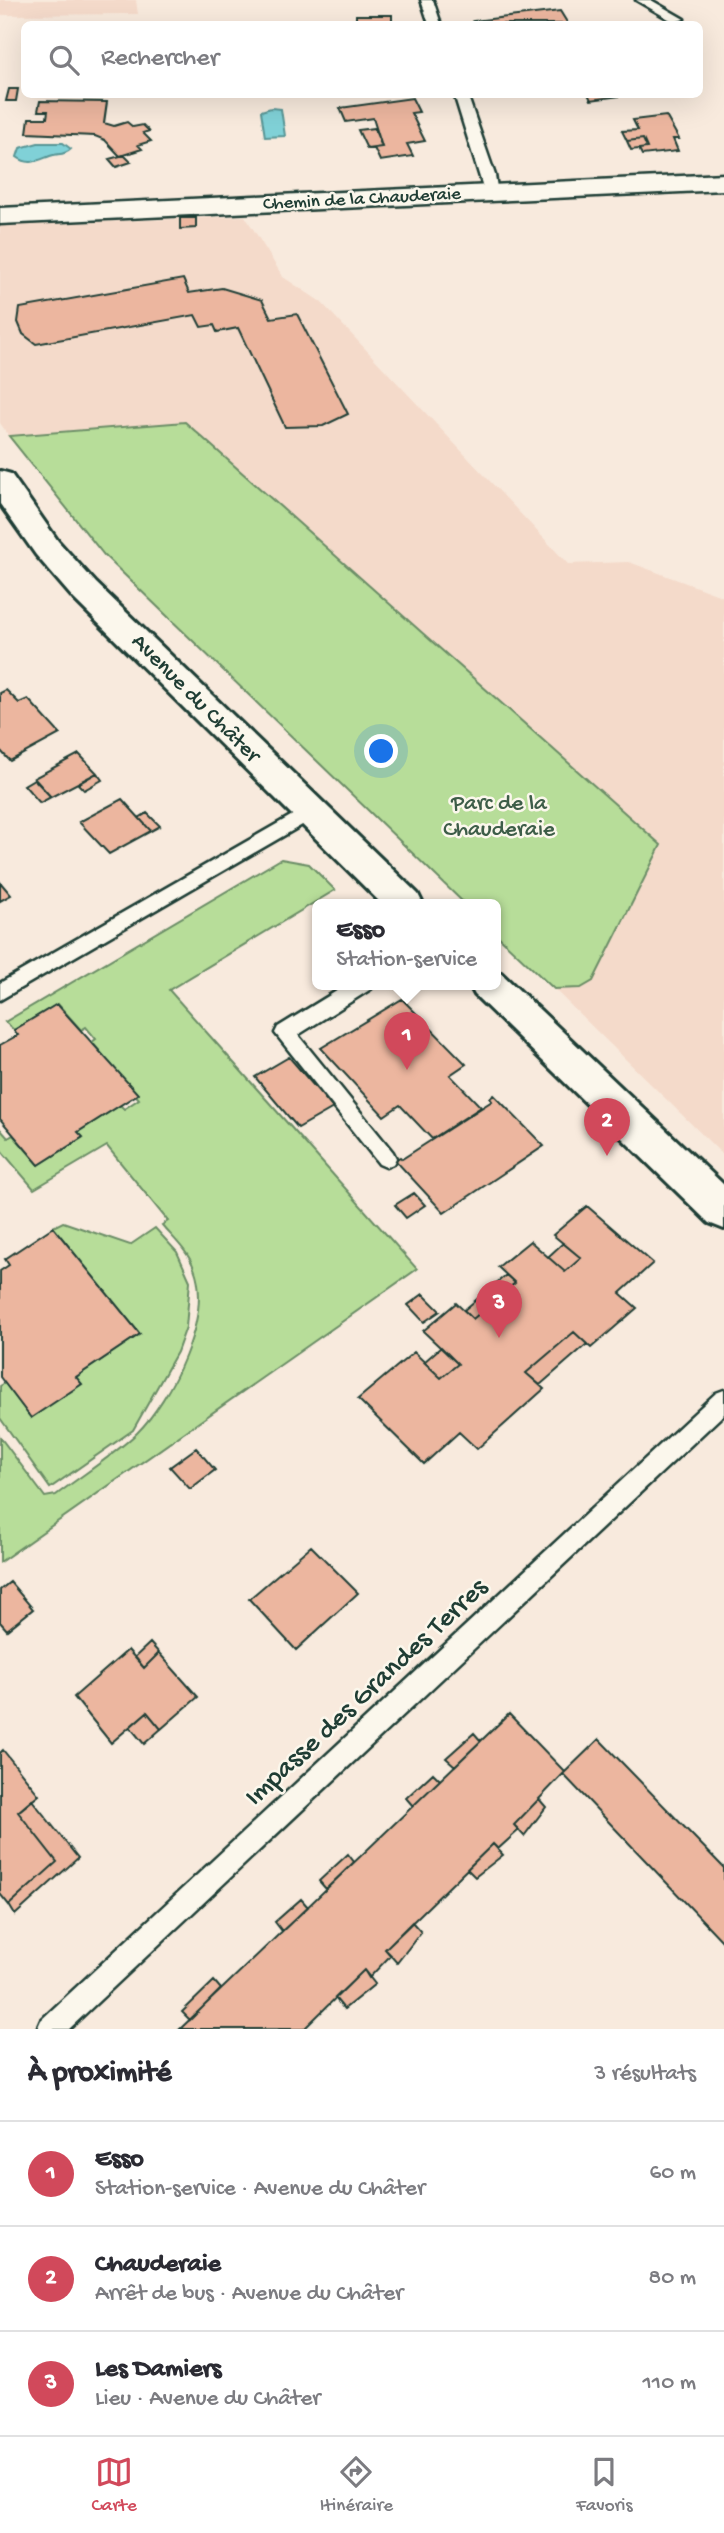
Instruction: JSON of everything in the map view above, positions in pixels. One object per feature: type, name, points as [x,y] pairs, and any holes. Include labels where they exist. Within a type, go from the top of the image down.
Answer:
[{"type":"main road","name":"Avenue du Châter","points":[[0,481],[47,548],[85,590],[400,899]]},
{"type":"main road","points":[[494,990],[724,1211]]},
{"type":"street","name":"Chemin de la Chauderaie","points":[[0,216],[724,182]]},
{"type":"lane","points":[[426,0],[434,21]]},
{"type":"lane","points":[[642,0],[678,19]]},
{"type":"lane","points":[[461,98],[488,174],[491,194]]},
{"type":"lane","points":[[0,992],[310,813]]},
{"type":"lane","points":[[354,990],[285,1033],[386,1158]]},
{"type":"lane","name":"Impasse des Grandes Terres","points":[[50,2029],[724,1399]]},
{"type":"shaded area","points":[[0,0],[136,0],[138,14],[0,15]]},
{"type":"shaded area","points":[[245,216],[283,277],[321,302],[568,564],[629,562],[724,597],[724,1156],[554,989],[581,988],[185,422],[9,436],[0,423],[0,226]]},
{"type":"green space","name":"Parc de la Chauderaie","points":[[185,422],[661,845],[593,981],[581,988],[554,989],[501,939],[501,899],[460,899],[104,555],[9,436]]},
{"type":"green space","points":[[281,859],[309,864],[335,890],[320,899],[312,899],[312,904],[169,990],[417,1269],[0,1562],[0,1437],[45,1497],[56,1495],[128,1441],[150,1418],[175,1379],[193,1332],[198,1309],[198,1287],[188,1256],[162,1225],[168,1221],[107,1146],[34,1189],[0,1149],[0,1129],[8,1138],[13,1135],[39,1165],[82,1138],[78,1132],[120,1105],[124,1109],[139,1099],[92,1042],[96,1039],[86,1027],[81,1030],[58,1004],[14,1030],[5,1022]]},
{"type":"green space","points":[[63,1222],[130,1245],[155,1228],[177,1252],[190,1281],[186,1327],[177,1352],[133,1430],[50,1488],[0,1418],[0,1386],[5,1383],[31,1418],[76,1377],[140,1334],[53,1227]]},
{"type":"water","points":[[281,109],[285,136],[265,137],[261,111]]},
{"type":"water","points":[[38,143],[63,143],[71,149],[63,154],[33,162],[17,157],[20,148]]},
{"type":"building","points":[[560,11],[566,21],[473,21]]},
{"type":"building","points":[[356,15],[392,15],[392,21],[356,21]]},
{"type":"building","points":[[9,89],[18,89],[16,101],[6,101]]},
{"type":"building","points":[[412,98],[419,112],[411,113],[425,141],[407,144],[413,156],[380,161],[374,148],[382,147],[373,118],[346,122],[340,108]]},
{"type":"building","points":[[40,101],[107,102],[104,123],[114,126],[127,122],[133,127],[143,125],[149,131],[143,133],[151,141],[138,145],[142,149],[120,156],[105,140],[95,136],[27,133],[29,118],[47,118],[48,111],[38,111]]},
{"type":"building","points":[[666,116],[679,139],[673,139],[678,151],[642,155],[639,149],[647,148],[643,139],[627,141],[622,131],[638,130],[633,120]]},
{"type":"building","points":[[374,128],[382,147],[367,149],[358,130]]},
{"type":"building","points":[[643,139],[647,148],[631,150],[627,141]]},
{"type":"building","points":[[124,155],[131,162],[116,167],[109,159]]},
{"type":"building","points":[[180,218],[196,218],[196,228],[180,229]]},
{"type":"building","points":[[183,279],[189,293],[222,288],[262,300],[271,318],[297,314],[348,414],[323,426],[285,427],[238,328],[217,332],[214,325],[201,327],[195,315],[36,344],[23,334],[18,322],[20,308]]},
{"type":"building","points":[[6,690],[19,703],[28,699],[60,734],[10,761],[0,750],[0,693]]},
{"type":"building","points":[[79,754],[97,773],[51,797],[34,778]]},
{"type":"building","points":[[97,773],[102,780],[84,790],[78,784]]},
{"type":"building","points":[[34,779],[51,797],[40,803],[24,785]]},
{"type":"building","points":[[122,799],[151,831],[109,854],[79,822]]},
{"type":"building","points":[[147,813],[160,826],[151,831],[139,818]]},
{"type":"building","points":[[0,882],[11,895],[0,901]]},
{"type":"building","points":[[402,999],[466,1064],[450,1075],[481,1107],[432,1139],[400,1105],[384,1116],[321,1048]]},
{"type":"building","points":[[57,1004],[138,1094],[78,1132],[83,1137],[39,1165],[0,1119],[0,1045],[18,1035],[14,1030]]},
{"type":"building","points":[[289,1057],[333,1108],[298,1128],[255,1077]]},
{"type":"building","points":[[494,1095],[544,1146],[444,1213],[395,1160],[400,1157],[402,1159],[492,1101],[490,1098]]},
{"type":"building","points":[[414,1193],[425,1205],[406,1218],[395,1205]]},
{"type":"building","points":[[587,1206],[653,1263],[620,1293],[637,1308],[591,1348],[574,1332],[526,1373],[544,1389],[477,1449],[459,1432],[424,1464],[358,1399],[414,1352],[441,1378],[458,1364],[423,1331],[456,1303],[473,1319],[515,1283],[498,1267],[530,1241],[565,1272],[581,1258],[553,1235]]},
{"type":"building","points":[[53,1227],[140,1334],[76,1377],[82,1384],[31,1418],[0,1377],[0,1271],[9,1265],[5,1259]]},
{"type":"building","points":[[563,1243],[581,1258],[565,1272],[548,1257]]},
{"type":"building","points":[[506,1275],[515,1283],[473,1319],[464,1310]]},
{"type":"building","points":[[423,1294],[440,1311],[424,1322],[408,1305]]},
{"type":"building","points":[[574,1332],[587,1344],[540,1385],[526,1373]]},
{"type":"building","points":[[441,1347],[458,1364],[441,1378],[424,1362]]},
{"type":"building","points":[[196,1448],[215,1470],[190,1489],[170,1467]]},
{"type":"building","points":[[311,1546],[358,1593],[296,1650],[249,1599]]},
{"type":"building","points":[[10,1582],[33,1609],[7,1630],[0,1622],[0,1590]]},
{"type":"building","points":[[150,1643],[159,1653],[144,1668],[135,1657]]},
{"type":"building","points":[[128,1650],[144,1668],[159,1653],[198,1697],[161,1729],[147,1712],[111,1743],[74,1697]]},
{"type":"building","points":[[147,1712],[161,1729],[144,1744],[130,1727]]},
{"type":"building","points":[[509,1714],[565,1772],[514,1825],[519,1830],[498,1849],[493,1844],[385,1949],[391,1955],[369,1978],[364,1970],[304,2029],[180,2029]]},
{"type":"building","points":[[474,1733],[481,1741],[455,1766],[446,1758]]},
{"type":"building","points":[[599,1739],[724,1868],[724,1943],[563,1774]]},
{"type":"building","points":[[3,1750],[39,1795],[18,1812],[57,1862],[9,1905],[0,1894],[0,1753]]},
{"type":"building","points":[[433,1773],[440,1780],[413,1806],[406,1798]]},
{"type":"building","points":[[539,1799],[546,1807],[524,1836],[514,1825]]},
{"type":"building","points":[[32,1800],[78,1858],[15,1915],[9,1905],[57,1862],[18,1812]]},
{"type":"building","points":[[493,1844],[503,1855],[475,1877],[467,1869]]},
{"type":"building","points":[[348,1854],[354,1862],[326,1889],[319,1881]]},
{"type":"building","points":[[301,1899],[308,1907],[282,1931],[275,1922]]},
{"type":"building","points":[[412,1922],[421,1932],[397,1963],[385,1949]]},
{"type":"building","points":[[364,1970],[375,1984],[344,2009],[335,1998]]},
{"type":"building","points":[[214,1981],[221,1989],[190,2020],[182,2012]]},
{"type":"place","name":"Esso","points":[[407,1070]]},
{"type":"place","name":"Chauderaie","points":[[607,1156]]},
{"type":"place","name":"Les Damiers","points":[[499,1338]]}]
